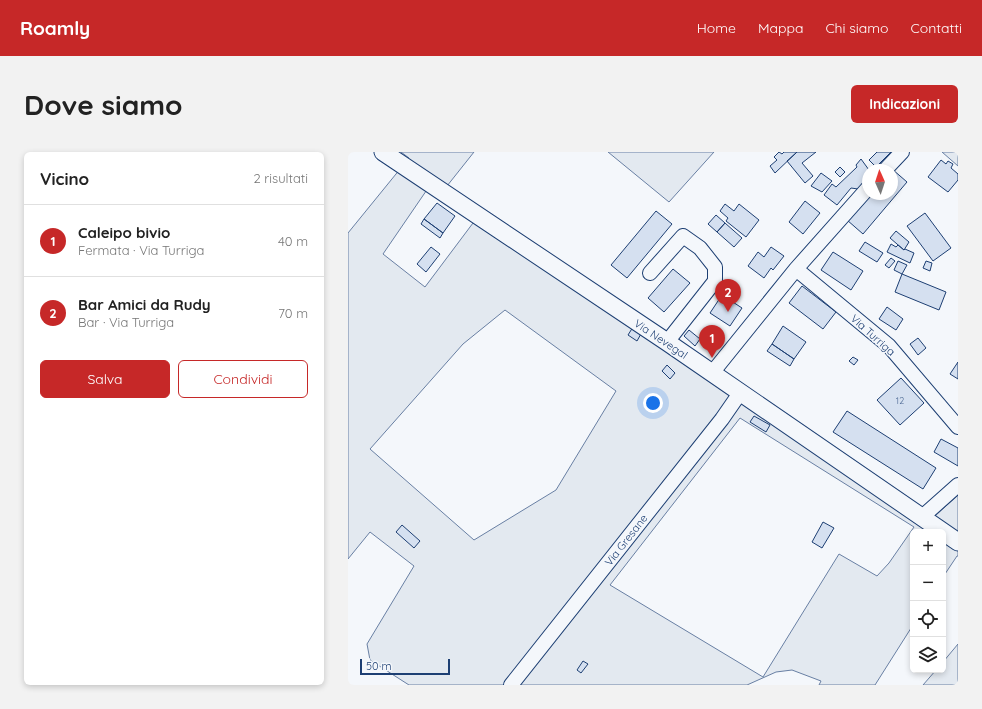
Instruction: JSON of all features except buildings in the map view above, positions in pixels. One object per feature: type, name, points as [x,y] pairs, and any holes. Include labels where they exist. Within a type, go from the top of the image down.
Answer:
[{"type":"main road","name":"Via Nevegal","points":[[383,152],[667,342],[958,542]]},
{"type":"street","points":[[891,164],[902,152]]},
{"type":"street","points":[[712,373],[796,269],[862,195]]},
{"type":"street","points":[[650,273],[683,236],[700,248],[715,267],[715,281],[667,342]]},
{"type":"street","name":"Via Turriga","points":[[796,269],[888,346],[958,427]]},
{"type":"street","name":"Via Gresane","points":[[511,685],[722,419],[740,393]]},
{"type":"street","points":[[922,517],[958,485]]},
{"type":"shaded area","points":[[401,152],[474,152],[447,186],[435,178],[383,254],[425,287],[482,211],[935,516],[958,495],[958,556],[946,572],[946,529],[913,529],[914,527],[740,418],[610,585],[763,677],[839,554],[877,576],[889,563],[910,533],[910,630],[875,685],[819,685],[821,681],[792,670],[776,672],[747,685],[409,685],[370,660],[367,644],[414,566],[370,532],[348,559],[348,233],[409,158]],"holes":[[[505,310],[616,391],[556,490],[474,540],[370,449],[463,344]]]},
{"type":"shaded area","points":[[608,152],[714,152],[669,202]]},
{"type":"shaded area","points":[[942,152],[958,152],[958,166]]},
{"type":"shaded area","points":[[958,644],[958,685],[923,685],[933,673],[946,673],[946,658]]},
{"type":"place","name":"Bar Amici da Rudy","points":[[728,312]]},
{"type":"place","name":"Caleipo bivio","points":[[712,358]]}]
